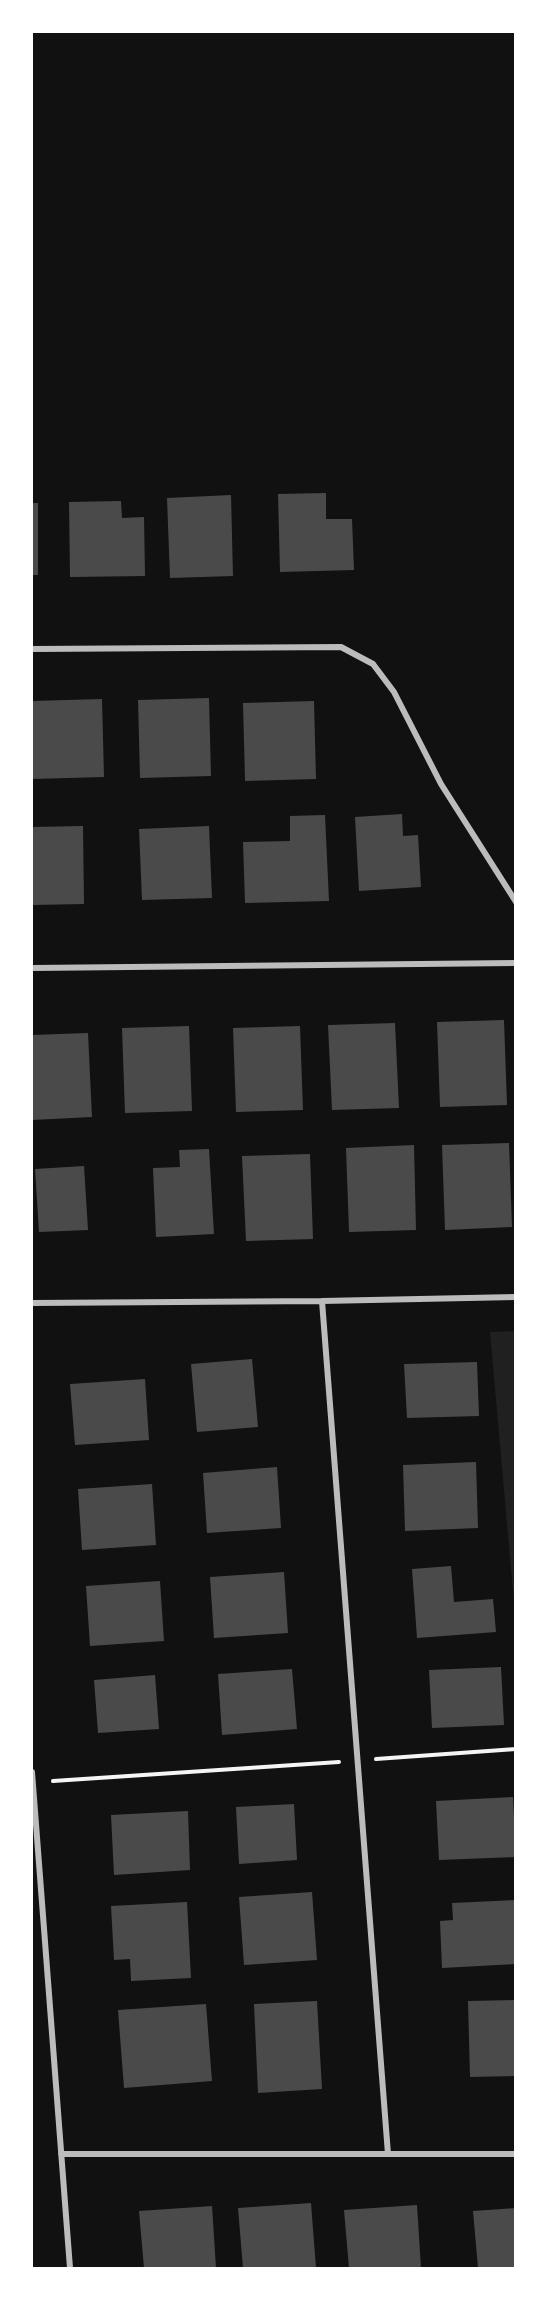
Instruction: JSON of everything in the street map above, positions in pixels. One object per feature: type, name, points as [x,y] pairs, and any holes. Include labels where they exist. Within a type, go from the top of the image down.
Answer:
[{"type":"street","points":[[32,649],[341,647],[373,664],[394,692],[441,784],[516,903]]},
{"type":"street","points":[[32,968],[516,963]]},
{"type":"street","points":[[32,1303],[516,1297]]},
{"type":"street","points":[[322,1301],[388,2154]]},
{"type":"street","points":[[32,1772],[70,2268]]},
{"type":"street","points":[[61,2154],[516,2154]]},
{"type":"path","points":[[32,1782],[516,1749]]},
{"type":"shaded area","points":[[516,1331],[515,1614],[490,1332]]},
{"type":"building","points":[[326,493],[326,519],[352,519],[354,570],[280,572],[278,494]]},
{"type":"building","points":[[231,495],[233,576],[170,578],[167,498]]},
{"type":"building","points":[[121,501],[122,518],[144,517],[145,576],[70,577],[69,502]]},
{"type":"building","points":[[32,503],[38,503],[38,575],[32,575]]},
{"type":"building","points":[[209,698],[211,776],[140,778],[138,700]]},
{"type":"building","points":[[102,699],[104,777],[33,779],[32,701]]},
{"type":"building","points":[[314,701],[316,779],[245,781],[243,703]]},
{"type":"building","points":[[402,814],[403,836],[418,835],[421,887],[359,891],[355,817]]},
{"type":"building","points":[[325,815],[329,901],[245,903],[243,842],[290,841],[290,816]]},
{"type":"building","points":[[83,826],[84,904],[33,905],[32,827]]},
{"type":"building","points":[[209,826],[212,898],[142,900],[139,829]]},
{"type":"building","points":[[504,1020],[507,1105],[440,1107],[437,1022]]},
{"type":"building","points":[[395,1023],[399,1108],[332,1110],[328,1025]]},
{"type":"building","points":[[189,1026],[192,1111],[125,1113],[122,1028]]},
{"type":"building","points":[[300,1026],[303,1110],[236,1112],[233,1028]]},
{"type":"building","points":[[88,1033],[92,1117],[32,1120],[32,1035]]},
{"type":"building","points":[[509,1143],[512,1227],[445,1230],[442,1145]]},
{"type":"building","points":[[414,1145],[416,1230],[349,1232],[346,1148]]},
{"type":"building","points":[[209,1149],[214,1234],[156,1237],[153,1168],[180,1167],[179,1150]]},
{"type":"building","points":[[310,1154],[313,1239],[246,1241],[242,1156]]},
{"type":"building","points":[[84,1166],[88,1230],[39,1232],[35,1169]]},
{"type":"building","points":[[252,1359],[258,1427],[197,1432],[191,1364]]},
{"type":"building","points":[[477,1362],[479,1416],[407,1418],[404,1364]]},
{"type":"building","points":[[145,1379],[149,1440],[75,1445],[70,1384]]},
{"type":"building","points":[[476,1462],[478,1528],[405,1531],[403,1465]]},
{"type":"building","points":[[277,1467],[281,1528],[207,1533],[203,1473]]},
{"type":"building","points":[[152,1484],[156,1545],[82,1550],[78,1489]]},
{"type":"building","points":[[451,1566],[454,1602],[493,1599],[496,1632],[417,1638],[412,1569]]},
{"type":"building","points":[[284,1572],[288,1633],[214,1638],[210,1577]]},
{"type":"building","points":[[160,1581],[164,1641],[90,1646],[86,1586]]},
{"type":"building","points":[[501,1667],[504,1725],[432,1728],[429,1670]]},
{"type":"building","points":[[292,1669],[297,1729],[222,1735],[218,1674]]},
{"type":"building","points":[[155,1675],[159,1729],[98,1733],[94,1680]]},
{"type":"building","points":[[513,1797],[516,1857],[439,1860],[436,1801]]},
{"type":"building","points":[[294,1804],[297,1860],[239,1864],[236,1807]]},
{"type":"building","points":[[188,1811],[190,1870],[114,1875],[111,1815]]},
{"type":"building","points":[[312,1892],[317,1960],[244,1965],[239,1897]]},
{"type":"building","points":[[516,1900],[516,1964],[442,1968],[440,1921],[453,1920],[452,1903]]},
{"type":"building","points":[[187,1902],[191,1978],[131,1981],[130,1959],[114,1960],[111,1906]]},
{"type":"building","points":[[516,2000],[516,2076],[470,2077],[468,2001]]},
{"type":"building","points":[[317,2001],[322,2089],[258,2093],[254,2004]]},
{"type":"building","points":[[206,2004],[212,2081],[124,2088],[118,2010]]},
{"type":"building","points":[[311,2203],[316,2268],[243,2268],[238,2208]]},
{"type":"building","points":[[417,2205],[421,2268],[349,2268],[344,2210]]},
{"type":"building","points":[[212,2206],[216,2268],[144,2268],[139,2211]]},
{"type":"building","points":[[516,2208],[516,2268],[478,2268],[473,2211]]}]
